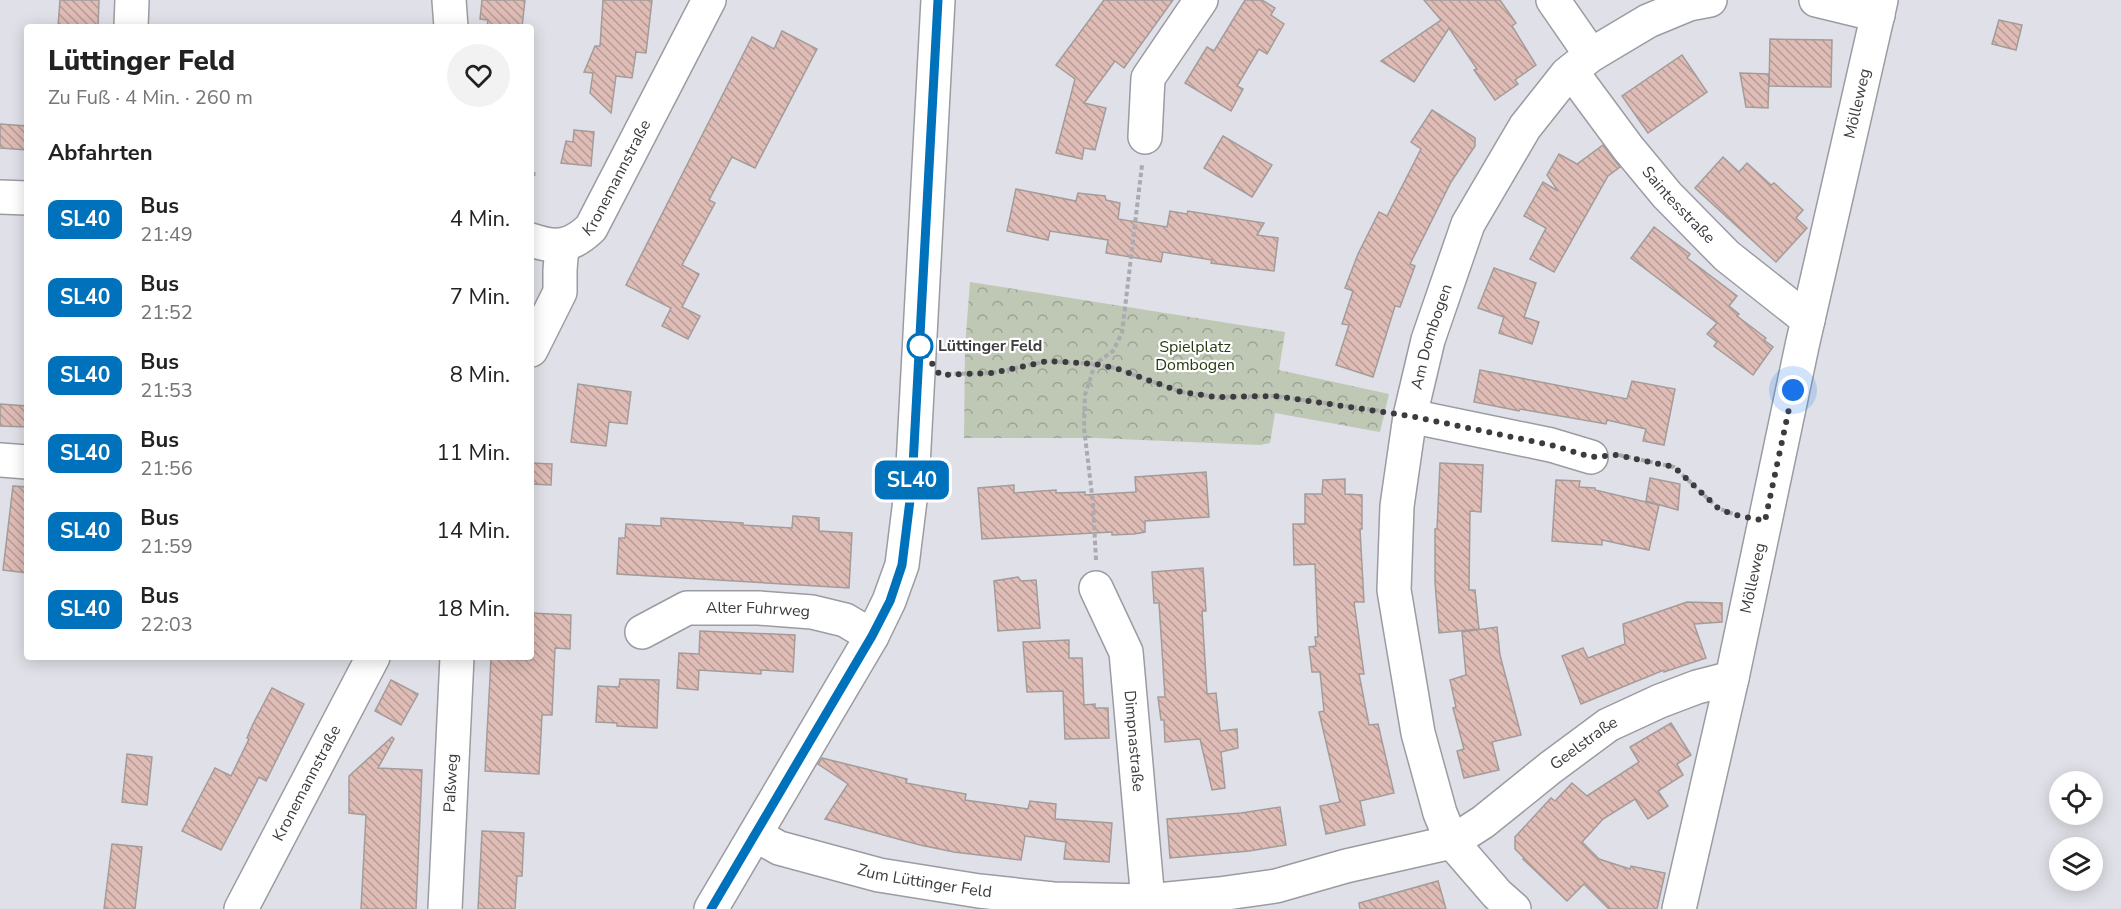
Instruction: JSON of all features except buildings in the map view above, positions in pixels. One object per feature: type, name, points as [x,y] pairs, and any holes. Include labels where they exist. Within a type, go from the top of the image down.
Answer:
[{"type":"street","points":[[131,24],[132,0]]},
{"type":"street","points":[[449,0],[451,24]]},
{"type":"street","name":"Kronemannstraße","points":[[534,344],[560,292],[560,270],[547,243],[579,239],[591,228],[709,0]]},
{"type":"street","points":[[711,909],[872,636],[890,601],[902,565],[912,484],[938,0]]},
{"type":"street","points":[[1145,137],[1148,78],[1201,0]]},
{"type":"street","name":"Saintesstraße","points":[[1553,0],[1581,63],[1628,148],[1667,195],[1727,256],[1808,320]]},
{"type":"street","name":"Am Dombogen","points":[[1514,909],[1497,894],[1452,842],[1440,813],[1420,742],[1394,590],[1397,506],[1410,416],[1428,340],[1468,224],[1525,127],[1581,63],[1648,21],[1689,4],[1710,0]]},
{"type":"street","points":[[1816,0],[1879,8]]},
{"type":"street","name":"Mölleweg","points":[[1679,909],[1879,8]]},
{"type":"street","points":[[0,197],[24,198]]},
{"type":"street","points":[[1410,416],[1551,445],[1591,457]]},
{"type":"street","points":[[0,460],[24,462]]},
{"type":"street","name":"Dimpnastraße","points":[[1096,588],[1126,652],[1148,901]]},
{"type":"street","name":"Alter Fuhrweg","points":[[642,632],[687,608],[759,608],[812,612],[845,620],[872,636]]},
{"type":"street","name":"Kronemannstraße","points":[[241,909],[371,660]]},
{"type":"street","name":"Paßweg","points":[[446,909],[457,660]]},
{"type":"street","name":"Geelstraße","points":[[1452,842],[1483,822],[1550,768],[1608,726],[1669,697],[1732,678]]},
{"type":"street","name":"Zum Lüttinger Feld","points":[[756,835],[779,848],[879,874],[912,880],[979,891],[1053,899],[1148,901],[1276,886],[1346,866],[1452,842]]},
{"type":"path","points":[[1096,588],[1096,540],[1084,428],[1085,395],[1095,364],[1113,351],[1122,333],[1145,137]]},
{"type":"path","points":[[940,375],[992,373],[1048,361],[1095,364],[1115,368],[1181,392],[1216,397],[1275,396],[1410,416]]},
{"type":"path","points":[[1591,457],[1617,455],[1674,467],[1718,508],[1732,514],[1765,521]]},
{"type":"green space","name":"Spielplatz Dombogen","points":[[970,282],[1285,332],[1279,370],[1389,394],[1380,432],[1275,413],[1270,443],[1260,445],[1095,438],[964,438],[965,347]]},
{"type":"bus line","name":"SL40","points":[[711,909],[872,636],[890,601],[902,565],[912,484],[938,0]]},
{"type":"place","name":"Lüttinger Feld","points":[[920,346]]},
{"type":"route","points":[[920,346],[940,375],[992,373],[1048,361],[1095,364],[1115,368],[1181,392],[1216,397],[1275,396],[1331,403],[1410,416],[1551,445],[1591,457],[1617,455],[1674,467],[1718,508],[1732,514],[1765,521],[1793,390]]}]
